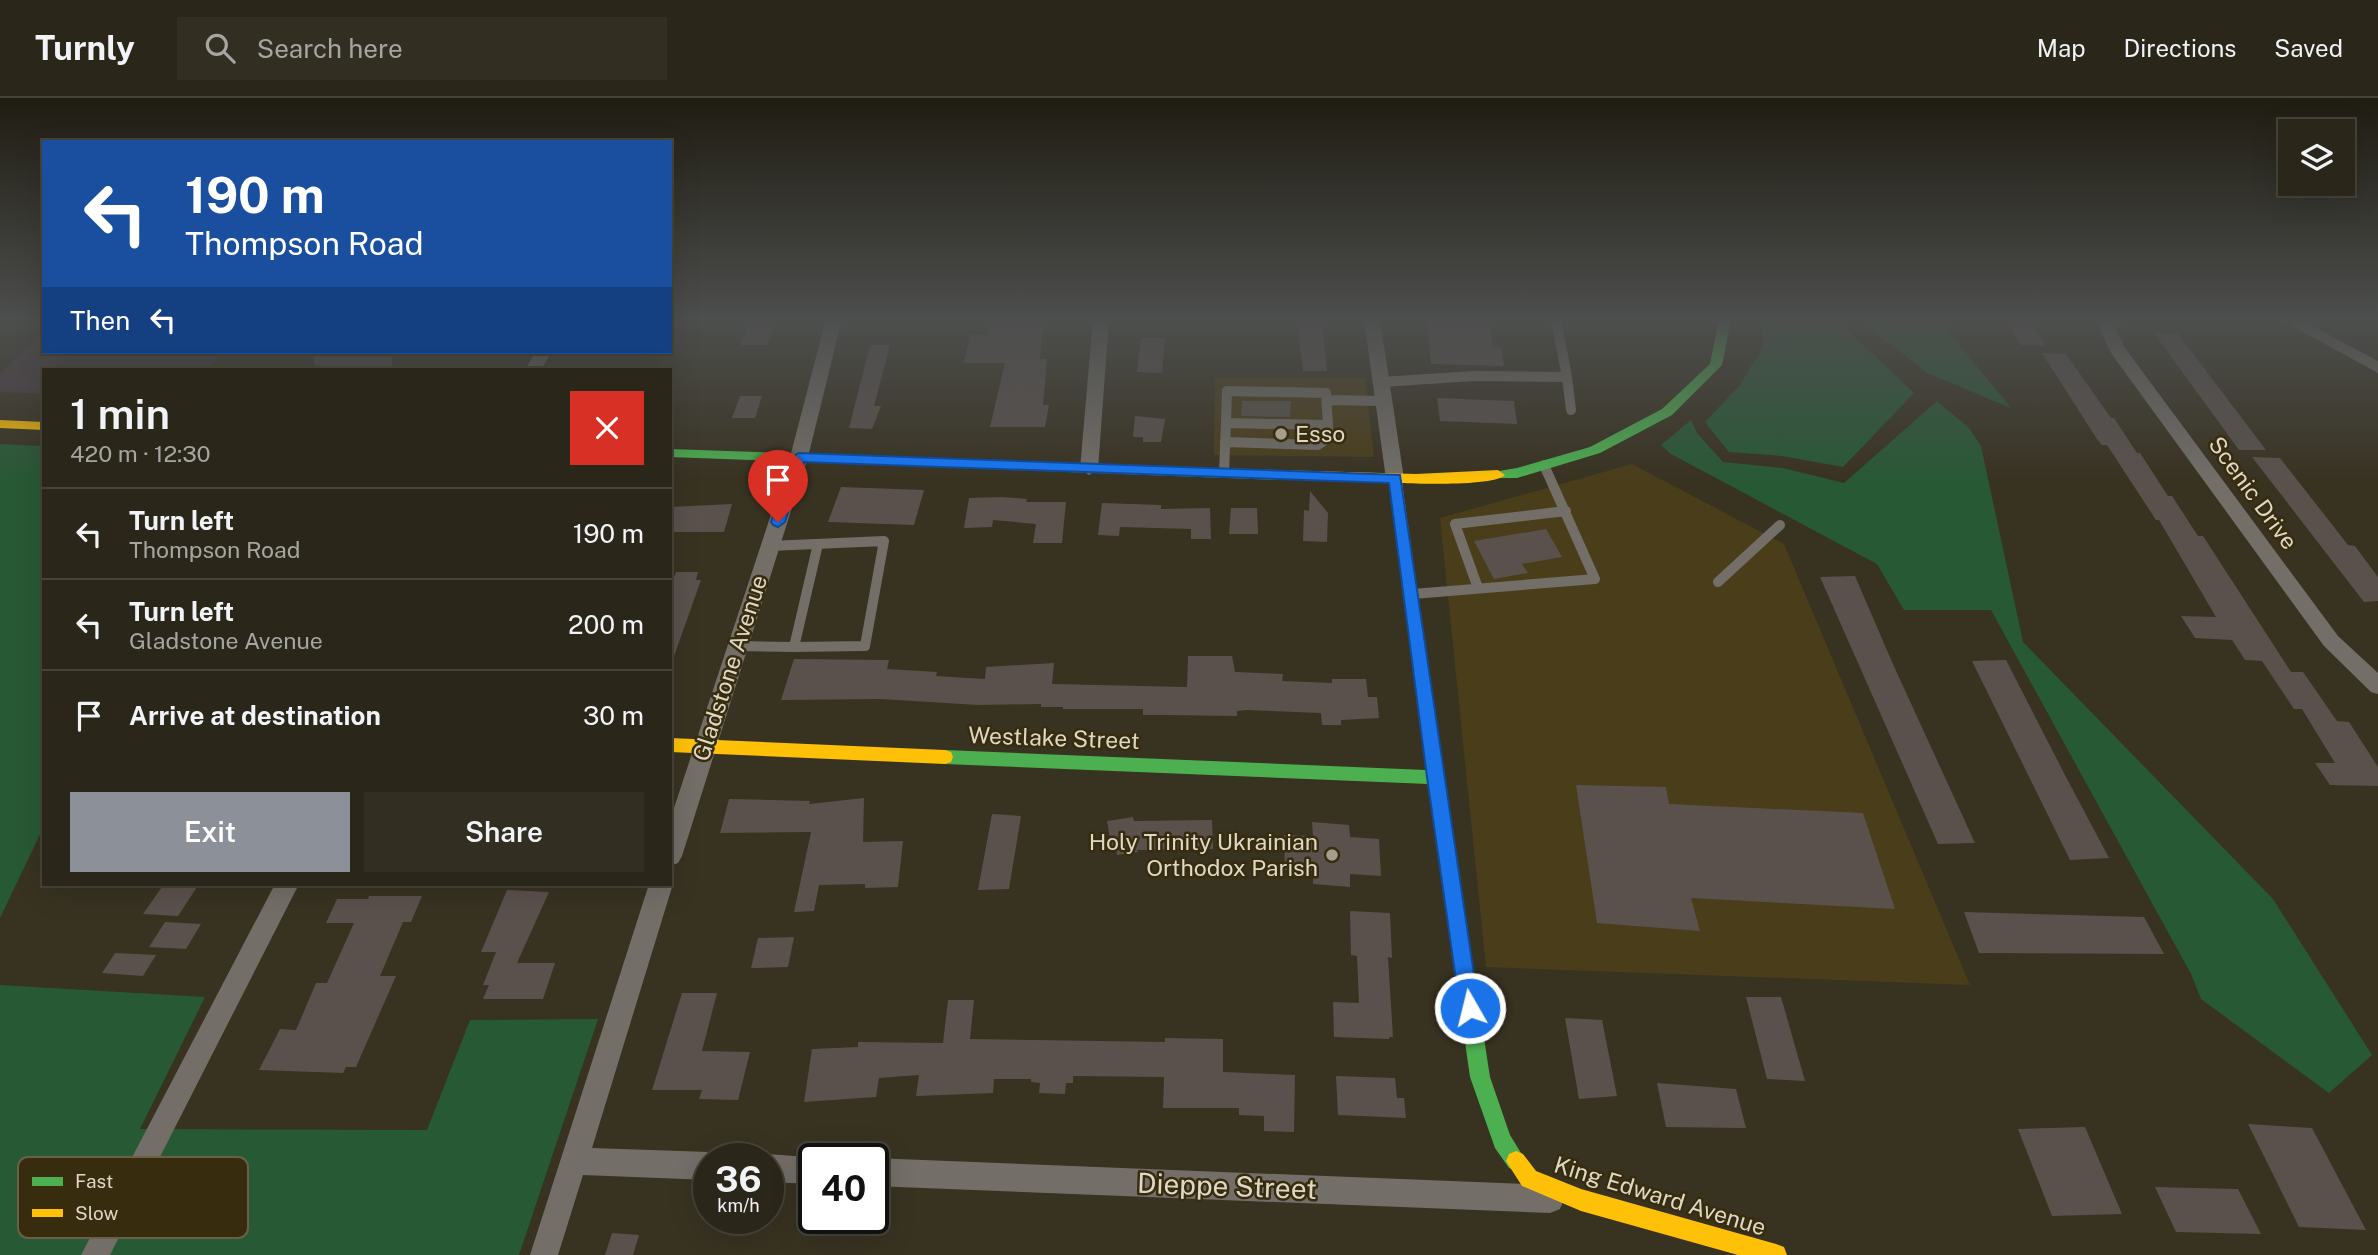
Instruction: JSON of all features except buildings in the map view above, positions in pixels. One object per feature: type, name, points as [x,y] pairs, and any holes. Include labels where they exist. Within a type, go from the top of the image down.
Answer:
[{"type":"street","name":"Gladstone Avenue","points":[[672,850],[799,457],[820,373]]},
{"type":"street","points":[[1089,469],[1097,373]]},
{"type":"street","name":"King Edward Avenue","points":[[1380,373],[1435,777],[1478,1063],[1502,1141],[1529,1179],[1581,1200],[1776,1255]]},
{"type":"street","points":[[672,453],[1461,480],[1517,473],[1595,450],[1667,412],[1708,373]]},
{"type":"street","name":"Scenic Drive","points":[[2135,373],[2331,642],[2378,686]]},
{"type":"street","points":[[0,424],[42,426]]},
{"type":"street","name":"Westlake Street","points":[[672,745],[1435,777]]},
{"type":"street","points":[[146,1157],[286,886]]},
{"type":"street","points":[[544,1255],[661,886]]},
{"type":"street","points":[[575,1161],[693,1165]]},
{"type":"street","name":"Dieppe Street","points":[[889,1173],[1581,1200]]},
{"type":"street","points":[[96,1255],[105,1238]]},
{"type":"lane","points":[[1566,373],[1571,410]]},
{"type":"lane","points":[[1381,382],[1474,376],[1567,377]]},
{"type":"lane","points":[[1224,473],[1225,423],[1227,391],[1326,393],[1328,438],[1321,444],[1225,442]]},
{"type":"lane","points":[[1328,400],[1384,401]]},
{"type":"lane","points":[[1225,423],[1307,428],[1328,425]]},
{"type":"lane","points":[[1410,594],[1595,579],[1544,465]]},
{"type":"lane","points":[[1478,588],[1455,524],[1566,510]]},
{"type":"lane","points":[[1718,582],[1780,525]]},
{"type":"lane","points":[[737,646],[865,646],[884,541],[770,546]]},
{"type":"lane","points":[[794,646],[818,544]]},
{"type":"shaded area","points":[[42,373],[42,394],[0,392],[0,374]]},
{"type":"shaded area","points":[[1215,378],[1365,378],[1374,457],[1214,455]]},
{"type":"shaded area","points":[[1632,464],[1784,544],[1970,985],[1486,967],[1440,518]]},
{"type":"green space","points":[[1747,373],[1893,373],[1914,393],[1843,467],[1782,456],[1729,452],[1705,422],[1739,386]]},
{"type":"green space","points":[[1927,373],[1982,373],[2011,408]]},
{"type":"green space","points":[[1937,401],[1969,428],[1981,446],[2023,642],[2273,899],[2372,1055],[2329,1093],[2201,999],[2191,974],[1991,610],[1904,610],[1877,564],[1671,454],[1661,445],[1691,420],[1697,433],[1723,462],[1783,468],[1844,483]]},
{"type":"green space","points":[[0,444],[42,446],[42,830],[0,918]]},
{"type":"green space","points":[[0,985],[205,997],[140,1129],[427,1130],[470,1020],[598,1019],[519,1255],[0,1255]]},
{"type":"traffic: fast","points":[[1498,475],[1517,473],[1595,450],[1667,412],[1708,373]]},
{"type":"traffic: fast","points":[[672,453],[1277,475]]},
{"type":"traffic: fast","points":[[1431,745],[1480,1077],[1502,1141],[1516,1161]]},
{"type":"traffic: fast","points":[[945,757],[1435,777]]},
{"type":"traffic: slow","points":[[0,424],[42,426]]},
{"type":"traffic: slow","points":[[1277,475],[1416,479],[1498,475]]},
{"type":"traffic: slow","points":[[1395,479],[1431,745]]},
{"type":"traffic: slow","points":[[672,745],[945,757]]},
{"type":"traffic: slow","points":[[1516,1161],[1529,1179],[1581,1200],[1776,1255]]},
{"type":"place","name":"Esso","points":[[1281,434]]},
{"type":"place","name":"Holy Trinity Ukrainian Orthodox Parish","points":[[1332,855]]},
{"type":"route","points":[[778,522],[799,457],[1395,479],[1435,777],[1470,1008]]}]
